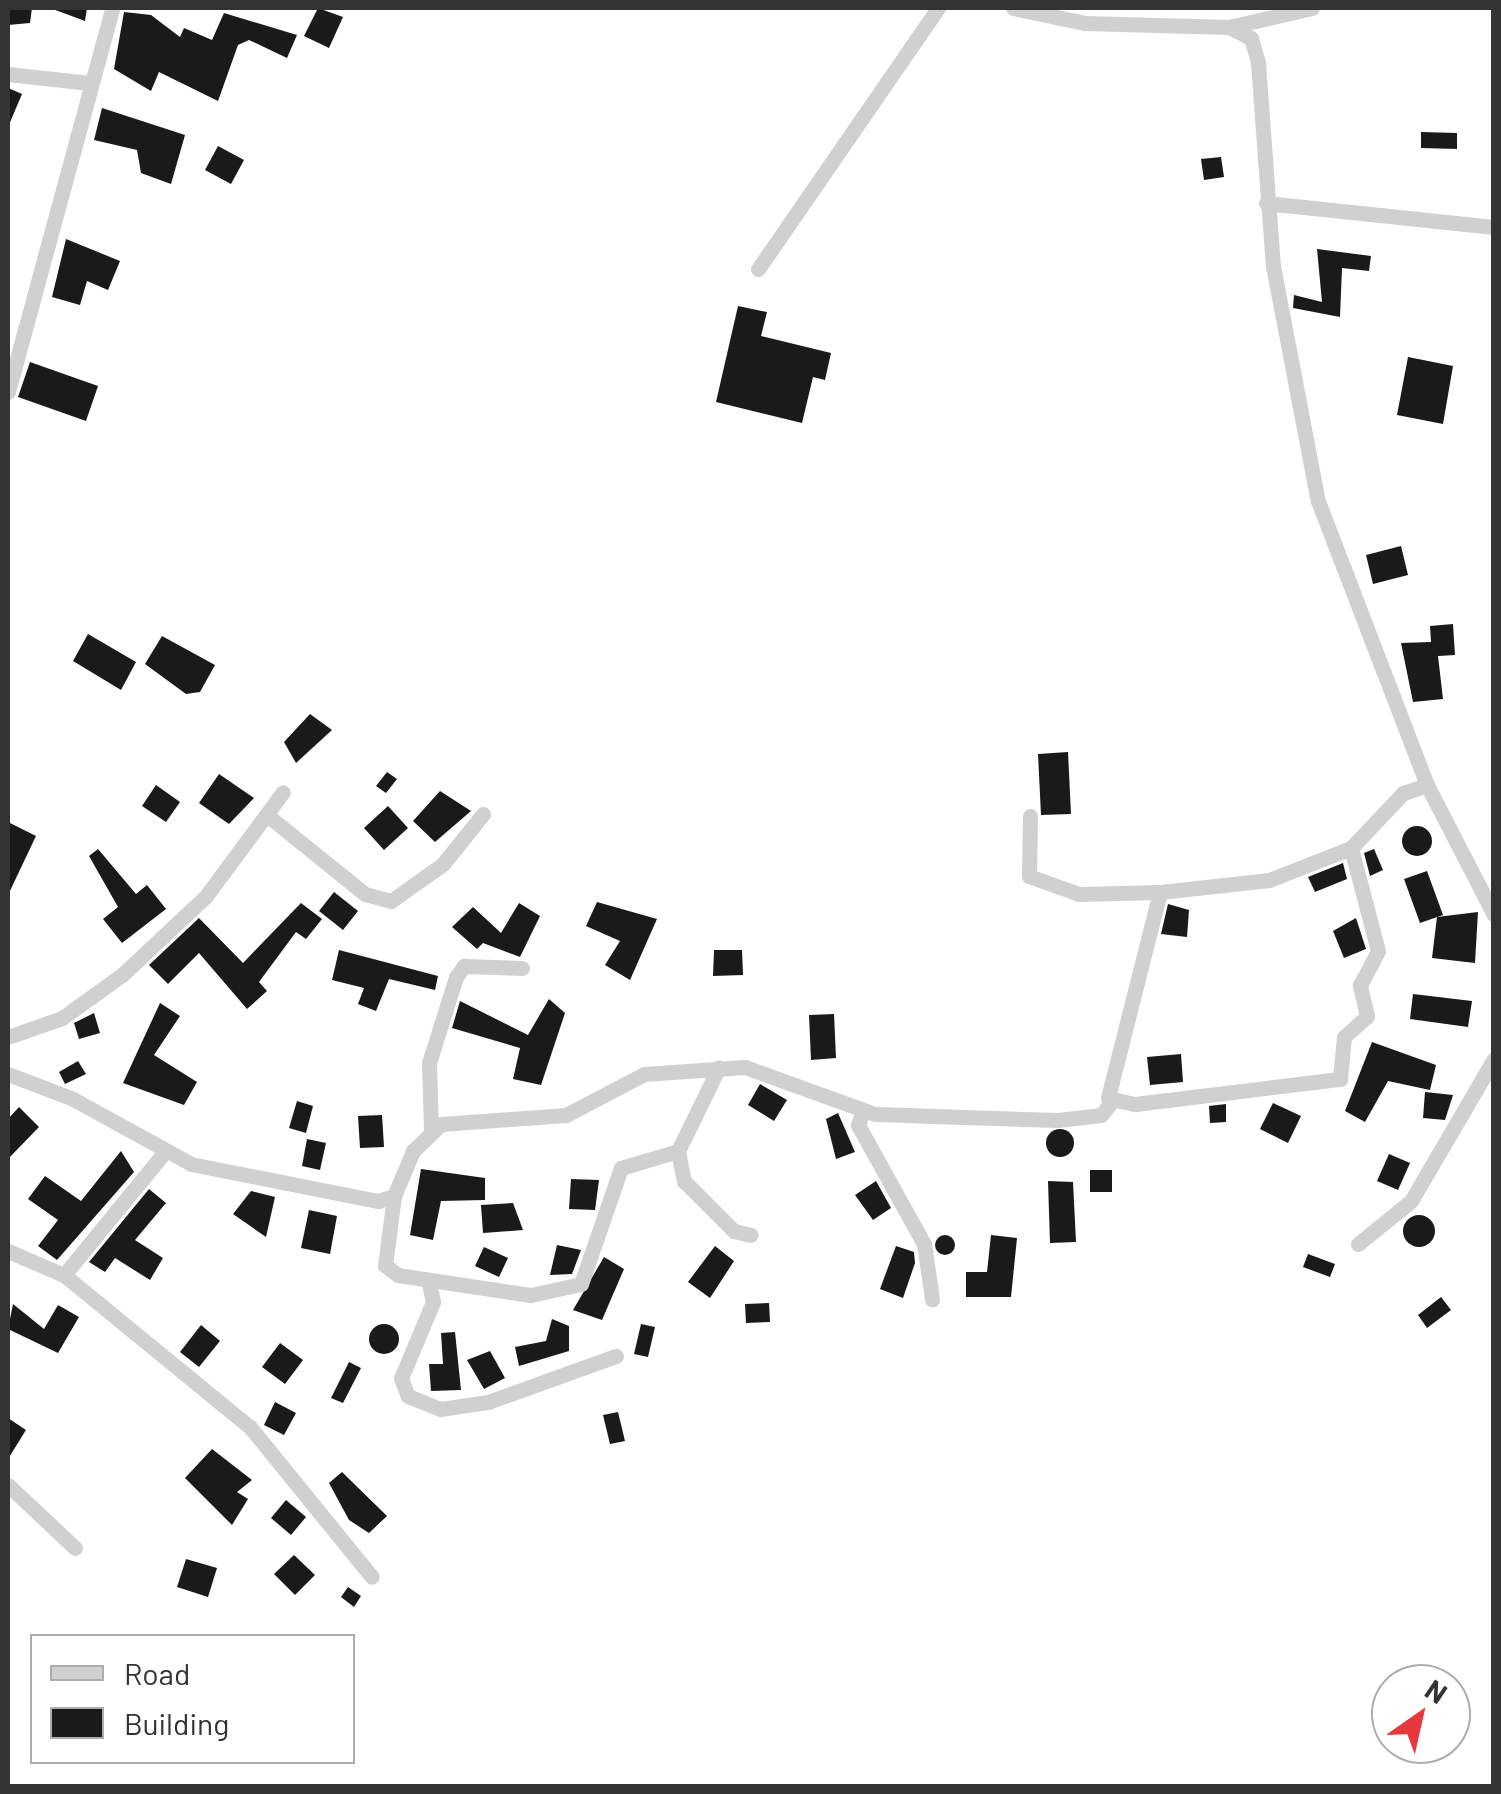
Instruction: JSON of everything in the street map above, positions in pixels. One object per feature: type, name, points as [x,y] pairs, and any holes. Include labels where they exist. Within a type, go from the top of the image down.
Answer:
[{"type":"street","points":[[8,392],[58,232],[90,83],[112,8]]},
{"type":"street","points":[[758,269],[938,8]]},
{"type":"street","points":[[1014,8],[1085,24],[1229,27],[1312,8]]},
{"type":"street","points":[[1229,27],[1251,38],[1258,63],[1266,203],[1318,501],[1426,786],[1494,915]]},
{"type":"street","points":[[8,74],[90,83]]},
{"type":"street","points":[[1266,203],[1494,227]]},
{"type":"street","points":[[1030,816],[1029,876],[1080,894],[1160,892],[1269,880],[1351,848],[1403,792],[1426,786]]},
{"type":"street","points":[[8,1036],[92,1000],[206,896],[283,792]]},
{"type":"street","points":[[267,815],[365,894],[391,902],[442,864],[483,814]]},
{"type":"street","points":[[1110,1104],[1340,1078],[1344,1037],[1367,1016],[1360,984],[1378,952],[1351,848]]},
{"type":"street","points":[[431,1131],[566,1115],[622,1078],[745,1066],[862,1111],[1058,1120],[1101,1115],[1110,1104],[1160,892]]},
{"type":"street","points":[[522,968],[464,966],[456,977],[429,1063],[431,1131],[394,1196],[385,1265],[429,1284],[531,1294],[581,1284],[621,1168],[678,1150]]},
{"type":"street","points":[[1358,1244],[1411,1201],[1494,1059]]},
{"type":"street","points":[[718,1068],[678,1150],[684,1180],[734,1231],[751,1235]]},
{"type":"street","points":[[8,1074],[73,1099],[163,1154],[224,1174],[394,1196]]},
{"type":"street","points":[[862,1111],[858,1125],[924,1244],[932,1300]]},
{"type":"street","points":[[64,1276],[163,1154]]},
{"type":"street","points":[[8,1251],[64,1276],[250,1427],[372,1577]]},
{"type":"street","points":[[429,1284],[433,1302],[401,1378],[408,1396],[424,1402],[488,1402],[616,1356]]},
{"type":"street","points":[[8,1485],[75,1548]]},
{"type":"building","points":[[8,8],[32,8],[30,23],[8,25]]},
{"type":"building","points":[[50,8],[87,8],[85,21]]},
{"type":"building","points":[[318,8],[343,17],[329,48],[304,36]]},
{"type":"building","points":[[124,12],[151,15],[180,37],[184,28],[212,40],[224,13],[297,35],[287,58],[249,40],[238,45],[218,101],[159,72],[151,91],[114,69]]},
{"type":"building","points":[[8,88],[22,94],[8,127]]},
{"type":"building","points":[[102,108],[185,135],[171,184],[141,173],[137,150],[94,140]]},
{"type":"building","points":[[1421,132],[1457,133],[1457,149],[1421,148]]},
{"type":"building","points":[[218,146],[244,160],[231,184],[205,170]]},
{"type":"building","points":[[1221,157],[1224,177],[1204,180],[1201,159]]},
{"type":"building","points":[[66,239],[120,261],[108,290],[87,281],[80,305],[52,297]]},
{"type":"building","points":[[1317,249],[1371,256],[1369,271],[1342,268],[1340,317],[1293,308],[1294,295],[1322,302]]},
{"type":"building","points":[[738,306],[767,312],[761,336],[831,353],[825,380],[813,377],[802,423],[716,402]]},
{"type":"building","points":[[1408,357],[1453,366],[1443,424],[1397,415]]},
{"type":"building","points":[[30,362],[98,386],[86,421],[18,397]]},
{"type":"building","points":[[1401,546],[1408,575],[1373,584],[1366,555]]},
{"type":"building","points":[[1453,624],[1455,655],[1438,656],[1443,699],[1413,702],[1401,643],[1431,642],[1430,626]]},
{"type":"building","points":[[88,634],[136,662],[121,690],[73,661]]},
{"type":"building","points":[[162,636],[215,665],[200,692],[186,694],[145,664]]},
{"type":"building","points":[[310,714],[332,730],[296,763],[284,742]]},
{"type":"building","points":[[1068,752],[1071,814],[1041,815],[1038,754]]},
{"type":"building","points":[[387,772],[397,779],[386,793],[376,786]]},
{"type":"building","points":[[219,774],[254,798],[229,824],[199,803]]},
{"type":"building","points":[[156,785],[180,802],[166,822],[142,806]]},
{"type":"building","points":[[440,791],[471,811],[435,842],[413,821]]},
{"type":"building","points":[[388,806],[408,828],[384,850],[364,828]]},
{"type":"building","points":[[8,822],[36,836],[8,895]]},
{"type":"building","points":[[1417,826],[1428,830],[1432,841],[1428,852],[1417,856],[1406,852],[1402,841],[1406,830]]},
{"type":"building","points":[[98,849],[136,894],[147,885],[166,909],[122,943],[103,919],[118,907],[89,856]]},
{"type":"building","points":[[1374,849],[1383,870],[1370,876],[1364,853]]},
{"type":"building","points":[[1343,863],[1347,879],[1315,892],[1308,877]]},
{"type":"building","points":[[1427,871],[1443,915],[1420,923],[1404,879]]},
{"type":"building","points":[[334,892],[358,911],[343,930],[319,911]]},
{"type":"building","points":[[597,902],[657,919],[630,980],[605,965],[620,941],[586,926]]},
{"type":"building","points":[[301,903],[322,919],[306,939],[296,932],[259,982],[267,991],[247,1009],[199,953],[168,984],[149,965],[199,918],[243,963]]},
{"type":"building","points":[[519,903],[540,916],[520,957],[483,943],[477,949],[452,927],[473,907],[501,933]]},
{"type":"building","points":[[1168,904],[1189,910],[1187,937],[1161,934]]},
{"type":"building","points":[[1478,912],[1475,963],[1432,958],[1437,917]]},
{"type":"building","points":[[1356,918],[1366,949],[1344,958],[1333,931]]},
{"type":"building","points":[[339,950],[438,976],[435,990],[389,979],[376,1011],[358,1004],[364,988],[332,980]]},
{"type":"building","points":[[714,950],[742,950],[743,975],[713,976]]},
{"type":"building","points":[[1413,994],[1472,1001],[1468,1027],[1410,1019]]},
{"type":"building","points":[[549,999],[565,1013],[541,1085],[513,1079],[520,1048],[452,1028],[460,1001],[528,1035]]},
{"type":"building","points":[[160,1003],[180,1016],[154,1055],[197,1082],[184,1105],[123,1083]]},
{"type":"building","points":[[94,1013],[100,1033],[79,1039],[74,1023]]},
{"type":"building","points":[[834,1014],[836,1058],[811,1060],[809,1015]]},
{"type":"building","points":[[1372,1042],[1436,1065],[1430,1090],[1388,1081],[1365,1122],[1345,1111]]},
{"type":"building","points":[[1181,1054],[1183,1082],[1150,1085],[1147,1057]]},
{"type":"building","points":[[78,1061],[86,1074],[65,1084],[59,1072]]},
{"type":"building","points":[[760,1084],[787,1100],[774,1121],[748,1105]]},
{"type":"building","points":[[1425,1092],[1453,1095],[1445,1120],[1423,1118]]},
{"type":"building","points":[[297,1101],[313,1106],[306,1133],[289,1128]]},
{"type":"building","points":[[1273,1103],[1301,1116],[1288,1143],[1260,1129]]},
{"type":"building","points":[[1226,1104],[1226,1122],[1210,1123],[1209,1106]]},
{"type":"building","points":[[19,1107],[39,1127],[8,1159],[8,1119]]},
{"type":"building","points":[[838,1113],[855,1152],[836,1159],[826,1119]]},
{"type":"building","points":[[382,1115],[384,1147],[360,1148],[358,1116]]},
{"type":"building","points":[[1060,1129],[1070,1133],[1074,1143],[1070,1153],[1060,1157],[1050,1153],[1046,1143],[1050,1133]]},
{"type":"building","points":[[307,1139],[326,1143],[320,1170],[302,1166]]},
{"type":"building","points":[[121,1151],[134,1172],[57,1260],[38,1246],[58,1220],[28,1199],[45,1176],[81,1201]]},
{"type":"building","points":[[1389,1154],[1410,1163],[1398,1190],[1377,1181]]},
{"type":"building","points":[[421,1169],[485,1178],[485,1200],[441,1201],[433,1240],[410,1235]]},
{"type":"building","points":[[1090,1170],[1112,1170],[1112,1192],[1090,1192]]},
{"type":"building","points":[[571,1179],[599,1180],[595,1210],[569,1209]]},
{"type":"building","points":[[876,1181],[891,1208],[873,1220],[855,1195]]},
{"type":"building","points":[[1048,1181],[1073,1182],[1076,1242],[1050,1243]]},
{"type":"building","points":[[149,1189],[166,1203],[135,1240],[163,1258],[150,1280],[115,1258],[105,1272],[89,1262]]},
{"type":"building","points":[[251,1191],[275,1197],[266,1237],[233,1214]]},
{"type":"building","points":[[513,1203],[523,1230],[483,1233],[481,1205]]},
{"type":"building","points":[[309,1210],[337,1216],[330,1254],[301,1248]]},
{"type":"building","points":[[1419,1215],[1431,1219],[1435,1231],[1431,1243],[1419,1247],[1407,1243],[1403,1231],[1407,1219]]},
{"type":"building","points":[[945,1235],[955,1245],[945,1255],[935,1245]]},
{"type":"building","points":[[991,1235],[1017,1238],[1011,1297],[966,1297],[966,1272],[987,1272]]},
{"type":"building","points":[[557,1245],[581,1250],[572,1274],[550,1275]]},
{"type":"building","points":[[715,1246],[734,1261],[710,1298],[688,1282]]},
{"type":"building","points":[[896,1246],[914,1252],[915,1263],[903,1298],[880,1289]]},
{"type":"building","points":[[484,1247],[508,1258],[499,1277],[475,1266]]},
{"type":"building","points":[[1308,1254],[1335,1264],[1330,1277],[1303,1267]]},
{"type":"building","points":[[604,1257],[624,1269],[602,1320],[573,1310]]},
{"type":"building","points":[[1441,1297],[1451,1310],[1427,1328],[1418,1315]]},
{"type":"building","points":[[769,1303],[770,1322],[746,1323],[745,1304]]},
{"type":"building","points":[[13,1304],[44,1329],[58,1305],[79,1317],[58,1353],[8,1329]]},
{"type":"building","points":[[552,1319],[569,1326],[569,1351],[519,1366],[515,1347],[546,1341]]},
{"type":"building","points":[[384,1324],[398,1333],[399,1339],[390,1353],[384,1354],[370,1345],[369,1339],[378,1325]]},
{"type":"building","points":[[641,1324],[655,1327],[648,1357],[634,1354]]},
{"type":"building","points":[[201,1325],[220,1341],[199,1367],[180,1352]]},
{"type":"building","points":[[455,1332],[461,1390],[431,1391],[429,1364],[443,1364],[441,1333]]},
{"type":"building","points":[[280,1343],[303,1360],[285,1384],[262,1367]]},
{"type":"building","points":[[490,1351],[505,1378],[484,1389],[467,1360]]},
{"type":"building","points":[[349,1362],[361,1368],[343,1403],[331,1398]]},
{"type":"building","points":[[275,1402],[296,1413],[284,1435],[264,1425]]},
{"type":"building","points":[[618,1412],[625,1441],[610,1444],[603,1415]]},
{"type":"building","points":[[8,1418],[26,1430],[8,1459]]},
{"type":"building","points":[[212,1449],[252,1480],[237,1492],[248,1499],[232,1525],[185,1478]]},
{"type":"building","points":[[342,1472],[387,1516],[369,1533],[349,1520],[329,1483]]},
{"type":"building","points":[[286,1500],[306,1517],[291,1535],[271,1518]]},
{"type":"building","points":[[294,1555],[315,1575],[295,1595],[274,1574]]},
{"type":"building","points":[[186,1559],[217,1568],[208,1597],[177,1587]]},
{"type":"building","points":[[348,1587],[361,1596],[354,1607],[341,1597]]}]
